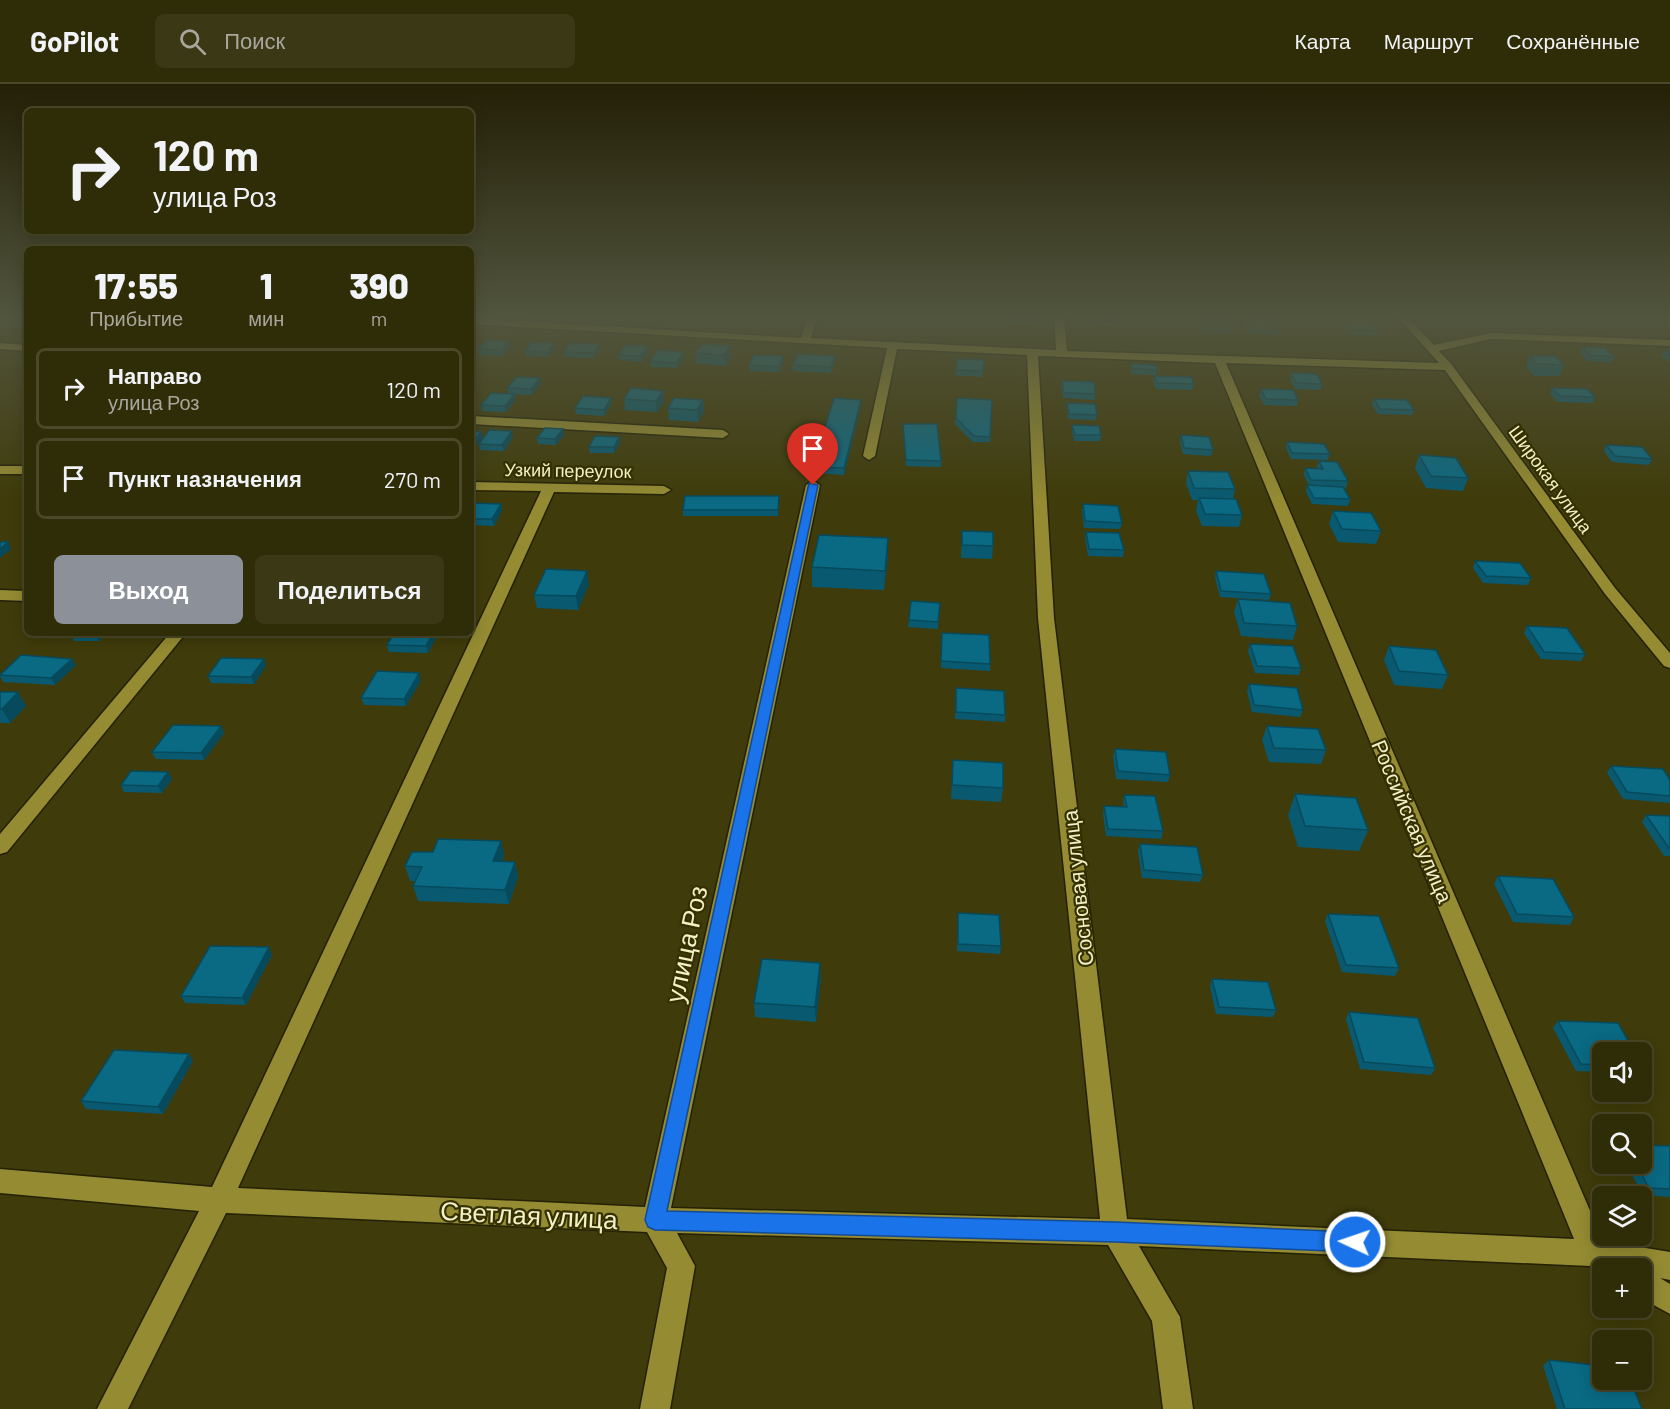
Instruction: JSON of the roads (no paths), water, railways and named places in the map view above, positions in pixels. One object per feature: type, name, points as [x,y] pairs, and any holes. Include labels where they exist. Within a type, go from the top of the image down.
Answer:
[{"type":"street","points":[[869,456],[886,378]]},
{"type":"street","name":"Сосновая улица","points":[[1033,378],[1046,618],[1115,1232],[1166,1317],[1178,1409]]},
{"type":"street","name":"Российская улица","points":[[1227,378],[1594,1253]]},
{"type":"street","name":"Широкая улица","points":[[1456,378],[1610,591],[1670,663]]},
{"type":"street","points":[[474,420],[723,434]]},
{"type":"street","points":[[0,470],[24,470]]},
{"type":"street","name":"улица Роз","points":[[655,1220],[813,485]]},
{"type":"street","name":"Узкий переулок","points":[[474,486],[664,490]]},
{"type":"street","points":[[112,1409],[219,1200],[550,487]]},
{"type":"street","points":[[0,595],[24,596]]},
{"type":"street","points":[[0,847],[176,636]]},
{"type":"street","name":"Светлая улица","points":[[0,1181],[219,1200],[655,1220],[1115,1232],[1594,1253],[1670,1266]]},
{"type":"street","points":[[655,1220],[681,1266],[656,1409]]},
{"type":"street","points":[[1594,1253],[1602,1258]]},
{"type":"street","points":[[1652,1289],[1670,1300]]}]
